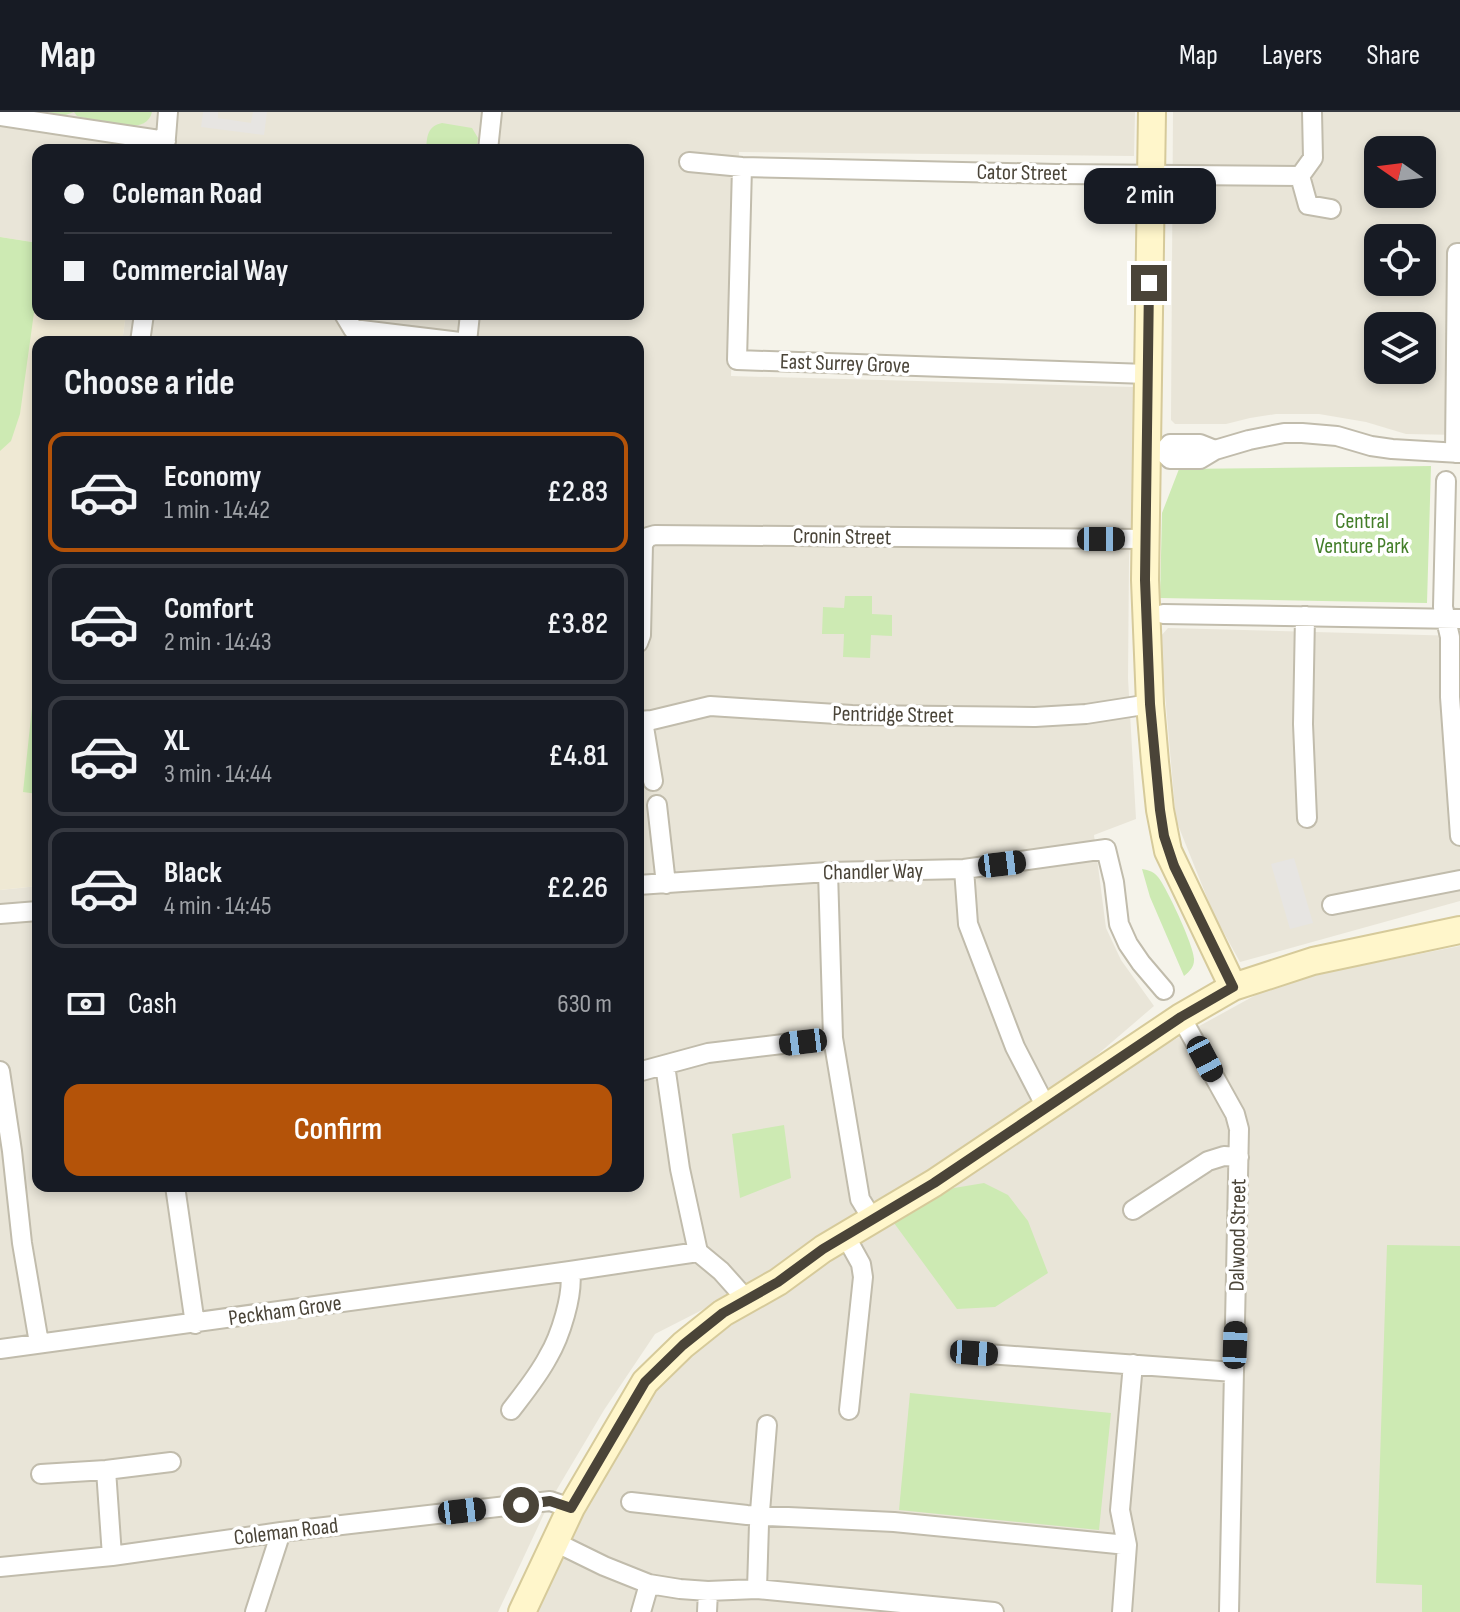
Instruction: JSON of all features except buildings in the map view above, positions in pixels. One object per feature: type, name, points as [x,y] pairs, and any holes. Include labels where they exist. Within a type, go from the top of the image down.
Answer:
[{"type":"main road","points":[[1152,112],[1147,374],[1155,452],[1145,539],[1150,704],[1160,810],[1168,851],[1233,987]]},
{"type":"main road","points":[[522,1612],[571,1508],[645,1382],[683,1345],[723,1313],[778,1282],[823,1249],[934,1183],[1181,1017],[1233,987],[1313,961],[1460,930]]},
{"type":"street","points":[[166,144],[168,112]]},
{"type":"street","points":[[489,144],[492,112]]},
{"type":"street","points":[[1312,112],[1313,158],[1300,176],[1308,205],[1331,209]]},
{"type":"street","points":[[0,116],[160,144]]},
{"type":"street","name":"Cator Street","points":[[689,162],[742,167],[1151,176],[1300,176]]},
{"type":"street","name":"East Surrey Grove","points":[[742,167],[737,360],[1147,374]]},
{"type":"street","points":[[1155,452],[1170,444],[1200,444],[1215,450],[1267,436],[1302,433],[1337,436],[1392,449],[1458,453],[1457,253],[1460,253]]},
{"type":"street","points":[[348,320],[353,329],[411,336]]},
{"type":"street","points":[[1446,481],[1443,607],[1453,618]]},
{"type":"street","name":"Cronin Street","points":[[644,543],[655,535],[1145,539]]},
{"type":"street","points":[[1163,614],[1453,618]]},
{"type":"street","points":[[1305,616],[1303,724],[1307,818]]},
{"type":"street","points":[[1453,618],[1450,697],[1460,836]]},
{"type":"street","name":"Pentridge Street","points":[[644,721],[710,706],[852,715],[1056,717],[1150,704]]},
{"type":"street","points":[[644,736],[653,781]]},
{"type":"street","points":[[657,805],[666,884]]},
{"type":"street","name":"Chandler Way","points":[[644,885],[828,872],[964,869],[1106,849],[1119,924],[1128,944],[1164,990]]},
{"type":"street","points":[[964,869],[968,924],[1015,1047],[1046,1107]]},
{"type":"street","points":[[828,872],[833,1038],[860,1199],[873,1220]]},
{"type":"street","points":[[1332,905],[1460,880]]},
{"type":"street","points":[[0,914],[32,911]]},
{"type":"street","name":"Dalwood Street","points":[[1181,1017],[1235,1114],[1239,1129],[1229,1612]]},
{"type":"street","points":[[644,1070],[708,1053],[833,1038]]},
{"type":"street","points":[[665,1065],[680,1169],[698,1252],[721,1271],[746,1299]]},
{"type":"street","points":[[0,1071],[6,1152],[39,1343]]},
{"type":"street","points":[[1133,1210],[1208,1161],[1224,1156],[1239,1157]]},
{"type":"street","points":[[176,1192],[195,1324]]},
{"type":"street","points":[[846,1237],[861,1264],[863,1277],[849,1410]]},
{"type":"street","name":"Peckham Grove","points":[[0,1349],[698,1252]]},
{"type":"street","points":[[511,1410],[549,1356],[566,1312],[572,1282],[570,1271]]},
{"type":"street","points":[[974,1353],[1234,1372]]},
{"type":"street","points":[[1122,1612],[1127,1545],[1120,1510],[1133,1364]]},
{"type":"street","points":[[757,1589],[767,1425]]},
{"type":"street","points":[[41,1474],[171,1462]]},
{"type":"street","points":[[106,1470],[112,1556]]},
{"type":"street","name":"Coleman Road","points":[[0,1567],[112,1556],[281,1532],[550,1501],[571,1508]]},
{"type":"street","points":[[631,1502],[760,1515],[894,1522],[1127,1545]]},
{"type":"street","points":[[255,1612],[281,1532]]},
{"type":"street","points":[[555,1542],[649,1584],[708,1591],[757,1589],[994,1612]]},
{"type":"street","points":[[641,1612],[649,1584]]},
{"type":"street","points":[[707,1612],[708,1591]]},
{"type":"shaded area","points":[[0,112],[1135,112],[1134,156],[739,152],[731,376],[1133,387],[1134,483],[1129,560],[1128,678],[1136,819],[1094,835],[1106,928],[1121,960],[1154,1006],[1041,1103],[751,1285],[655,1334],[604,1410],[550,1501],[498,1612],[0,1612],[0,890],[32,887],[32,1192],[644,1192],[644,336],[123,336],[125,320],[644,320],[644,144],[32,144],[32,242],[0,237]]},
{"type":"shaded area","points":[[203,112],[218,112],[218,118],[251,123],[253,112],[267,112],[264,135],[201,127]]},
{"type":"shaded area","points":[[1173,112],[1460,112],[1460,435],[1406,434],[1366,422],[1319,414],[1276,414],[1226,424],[1175,424],[1171,420]]},
{"type":"shaded area","points":[[0,237],[32,242],[32,320],[125,320],[123,336],[32,336],[32,887],[0,890]]},
{"type":"shaded area","points":[[1168,628],[1460,636],[1460,901],[1240,962],[1214,915],[1176,820],[1160,637]]},
{"type":"shaded area","points":[[1294,858],[1313,923],[1290,929],[1271,864]]},
{"type":"shaded area","points":[[1460,946],[1460,1612],[527,1612],[635,1416],[670,1373],[752,1310],[1143,1057],[1263,991],[1297,978]]},
{"type":"green space","points":[[48,112],[74,112],[63,116]]},
{"type":"green space","points":[[74,112],[152,112],[148,120],[140,125],[119,126],[77,116]]},
{"type":"green space","points":[[437,124],[472,128],[478,138],[477,144],[427,144],[431,129]]},
{"type":"green space","points":[[0,237],[32,242],[33,320],[20,414],[11,441],[0,451]]},
{"type":"green space","name":"Central Venture Park","points":[[1431,466],[1427,603],[1160,598],[1162,513],[1179,469]]},
{"type":"green space","points":[[845,596],[872,596],[872,614],[892,615],[892,636],[871,635],[870,658],[843,657],[844,634],[822,634],[823,607],[844,608]]},
{"type":"green space","points":[[32,708],[32,793],[23,792]]},
{"type":"green space","points":[[1142,869],[1158,877],[1186,932],[1194,960],[1184,976],[1150,897]]},
{"type":"green space","points":[[784,1125],[791,1178],[740,1198],[732,1134]]},
{"type":"green space","points":[[984,1183],[1008,1195],[1028,1221],[1048,1273],[995,1307],[957,1309],[894,1223],[930,1199],[954,1188]]},
{"type":"green space","points":[[1387,1245],[1460,1246],[1460,1612],[1422,1612],[1422,1585],[1376,1583]]},
{"type":"green space","points":[[910,1393],[1111,1413],[1099,1530],[899,1510]]},
{"type":"route","points":[[521,1505],[550,1501],[571,1508],[645,1382],[683,1345],[723,1313],[778,1282],[823,1249],[934,1183],[1181,1017],[1233,987],[1174,866],[1164,836],[1160,810],[1150,704],[1145,580],[1149,283]]}]
